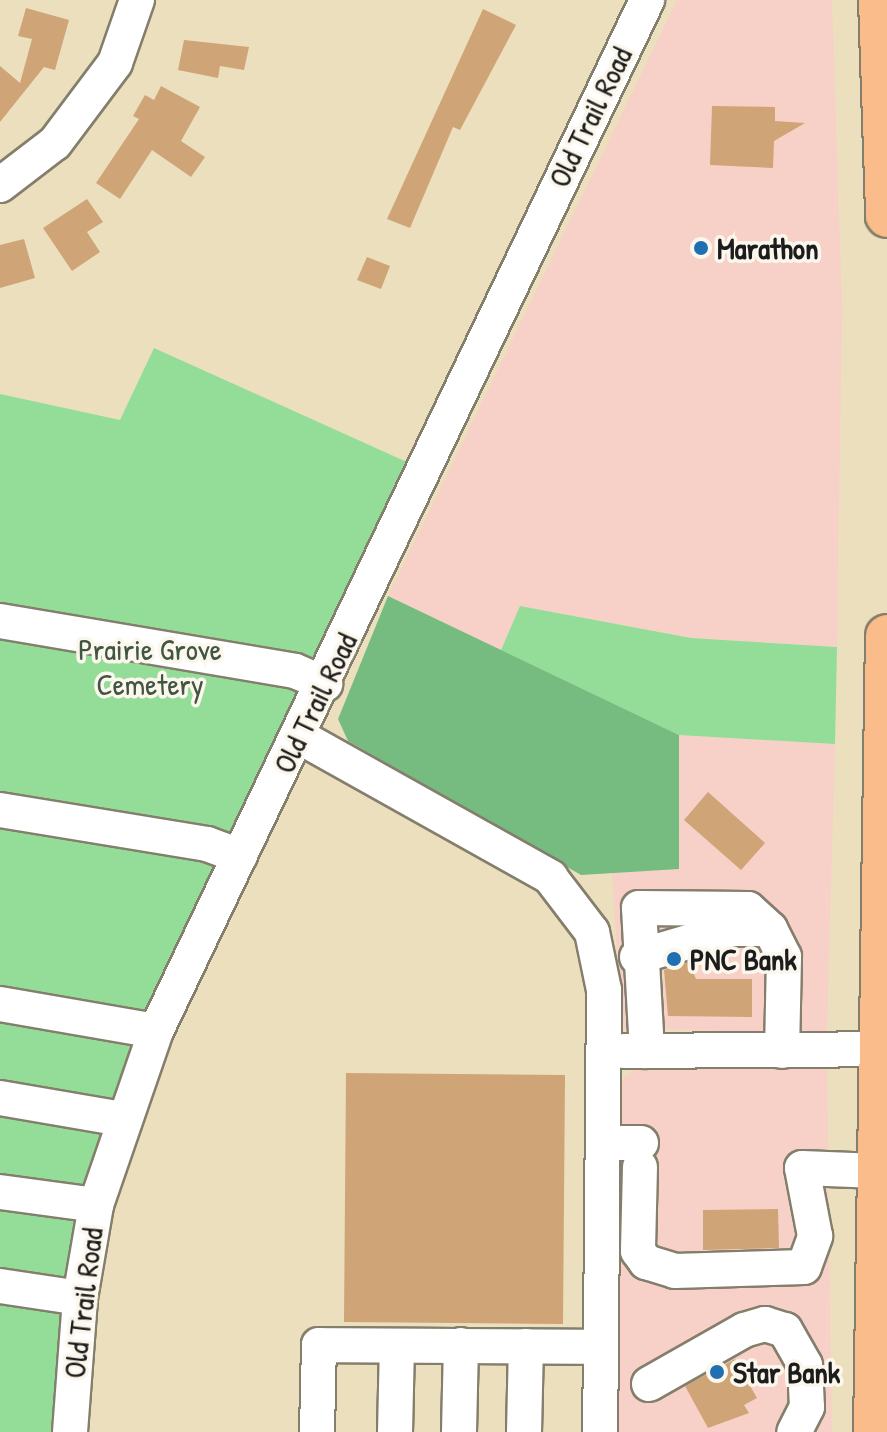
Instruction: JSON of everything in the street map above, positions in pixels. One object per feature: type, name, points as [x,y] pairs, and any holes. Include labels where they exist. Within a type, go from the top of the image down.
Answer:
[{"type":"main road","points":[[880,0],[887,216]]},
{"type":"main road","points":[[875,1432],[878,1171],[884,1049],[887,636]]},
{"type":"street","points":[[0,185],[55,143],[115,63],[137,0]]},
{"type":"street","name":"Old Trail Road","points":[[70,1432],[80,1298],[96,1205],[122,1119],[156,1031],[300,737],[647,0]]},
{"type":"street","points":[[4,630],[295,671],[325,684]]},
{"type":"street","points":[[300,737],[550,877],[592,932],[604,990],[600,1432]]},
{"type":"street","points":[[0,810],[207,844],[240,856]]},
{"type":"street","points":[[647,1051],[648,994],[637,957],[639,908],[748,909],[770,929],[784,957],[782,1051]]},
{"type":"street","points":[[637,957],[732,929],[770,929]]},
{"type":"street","points":[[0,1004],[156,1031]]},
{"type":"street","points":[[604,1051],[884,1049]]},
{"type":"street","points":[[0,1098],[122,1119]]},
{"type":"street","points":[[603,1143],[641,1155],[638,1251],[646,1262],[675,1271],[782,1272],[804,1267],[815,1236],[802,1168],[878,1171]]},
{"type":"street","points":[[0,1192],[96,1205]]},
{"type":"street","points":[[0,1286],[80,1298]]},
{"type":"street","points":[[649,1384],[744,1330],[765,1324],[785,1330],[805,1365],[807,1407],[794,1432]]},
{"type":"street","points":[[317,1432],[319,1345],[601,1347]]},
{"type":"street","points":[[459,1432],[461,1345]]},
{"type":"street","points":[[395,1432],[397,1346]]},
{"type":"street","points":[[524,1432],[526,1346]]},
{"type":"shaded area","points":[[677,0],[832,0],[842,307],[837,647],[692,638],[520,606],[501,650],[388,596]]},
{"type":"shaded area","points":[[679,735],[835,744],[827,1034],[621,1028],[612,872],[679,869]]},
{"type":"shaded area","points":[[635,1069],[827,1069],[832,1432],[614,1432],[620,1081]]},
{"type":"green space","name":"Prairie Grove Cemetery","points":[[154,348],[409,463],[157,1000],[56,1432],[0,1432],[0,394],[120,420]]},
{"type":"green space","points":[[388,596],[679,735],[679,869],[581,875],[348,741],[338,719]]},
{"type":"green space","points":[[520,606],[691,638],[837,647],[835,744],[679,735],[501,650]]},
{"type":"building","points":[[26,8],[69,20],[55,70],[44,67],[0,122],[0,66],[20,83],[32,39],[18,36]]},
{"type":"building","points":[[483,9],[516,25],[460,130],[453,127],[410,228],[387,219]]},
{"type":"building","points":[[184,40],[249,47],[244,70],[220,66],[218,78],[178,70]]},
{"type":"building","points":[[161,86],[200,107],[181,141],[205,157],[191,177],[152,150],[120,199],[96,183],[139,119],[133,116],[145,95],[154,100]]},
{"type":"building","points":[[712,106],[775,107],[775,121],[805,123],[774,141],[773,168],[710,165]]},
{"type":"building","points":[[87,199],[103,222],[87,232],[100,252],[72,271],[43,228]]},
{"type":"building","points":[[24,239],[35,278],[0,288],[0,245]]},
{"type":"building","points":[[367,257],[390,266],[381,289],[357,280]]},
{"type":"building","points":[[708,792],[765,843],[741,870],[684,820]]},
{"type":"building","name":"PNC Bank","points":[[689,962],[696,979],[752,979],[752,1017],[668,1016],[664,970]]},
{"type":"building","points":[[346,1073],[565,1075],[563,1324],[344,1322]]},
{"type":"building","points":[[778,1209],[779,1248],[703,1250],[703,1210]]},
{"type":"building","name":"Star Bank","points":[[735,1359],[757,1398],[744,1405],[749,1413],[708,1428],[685,1386]]},
{"type":"place","name":"Marathon","points":[[701,248]]},
{"type":"place","name":"PNC Bank","points":[[674,959]]},
{"type":"place","name":"Star Bank","points":[[717,1372]]}]
